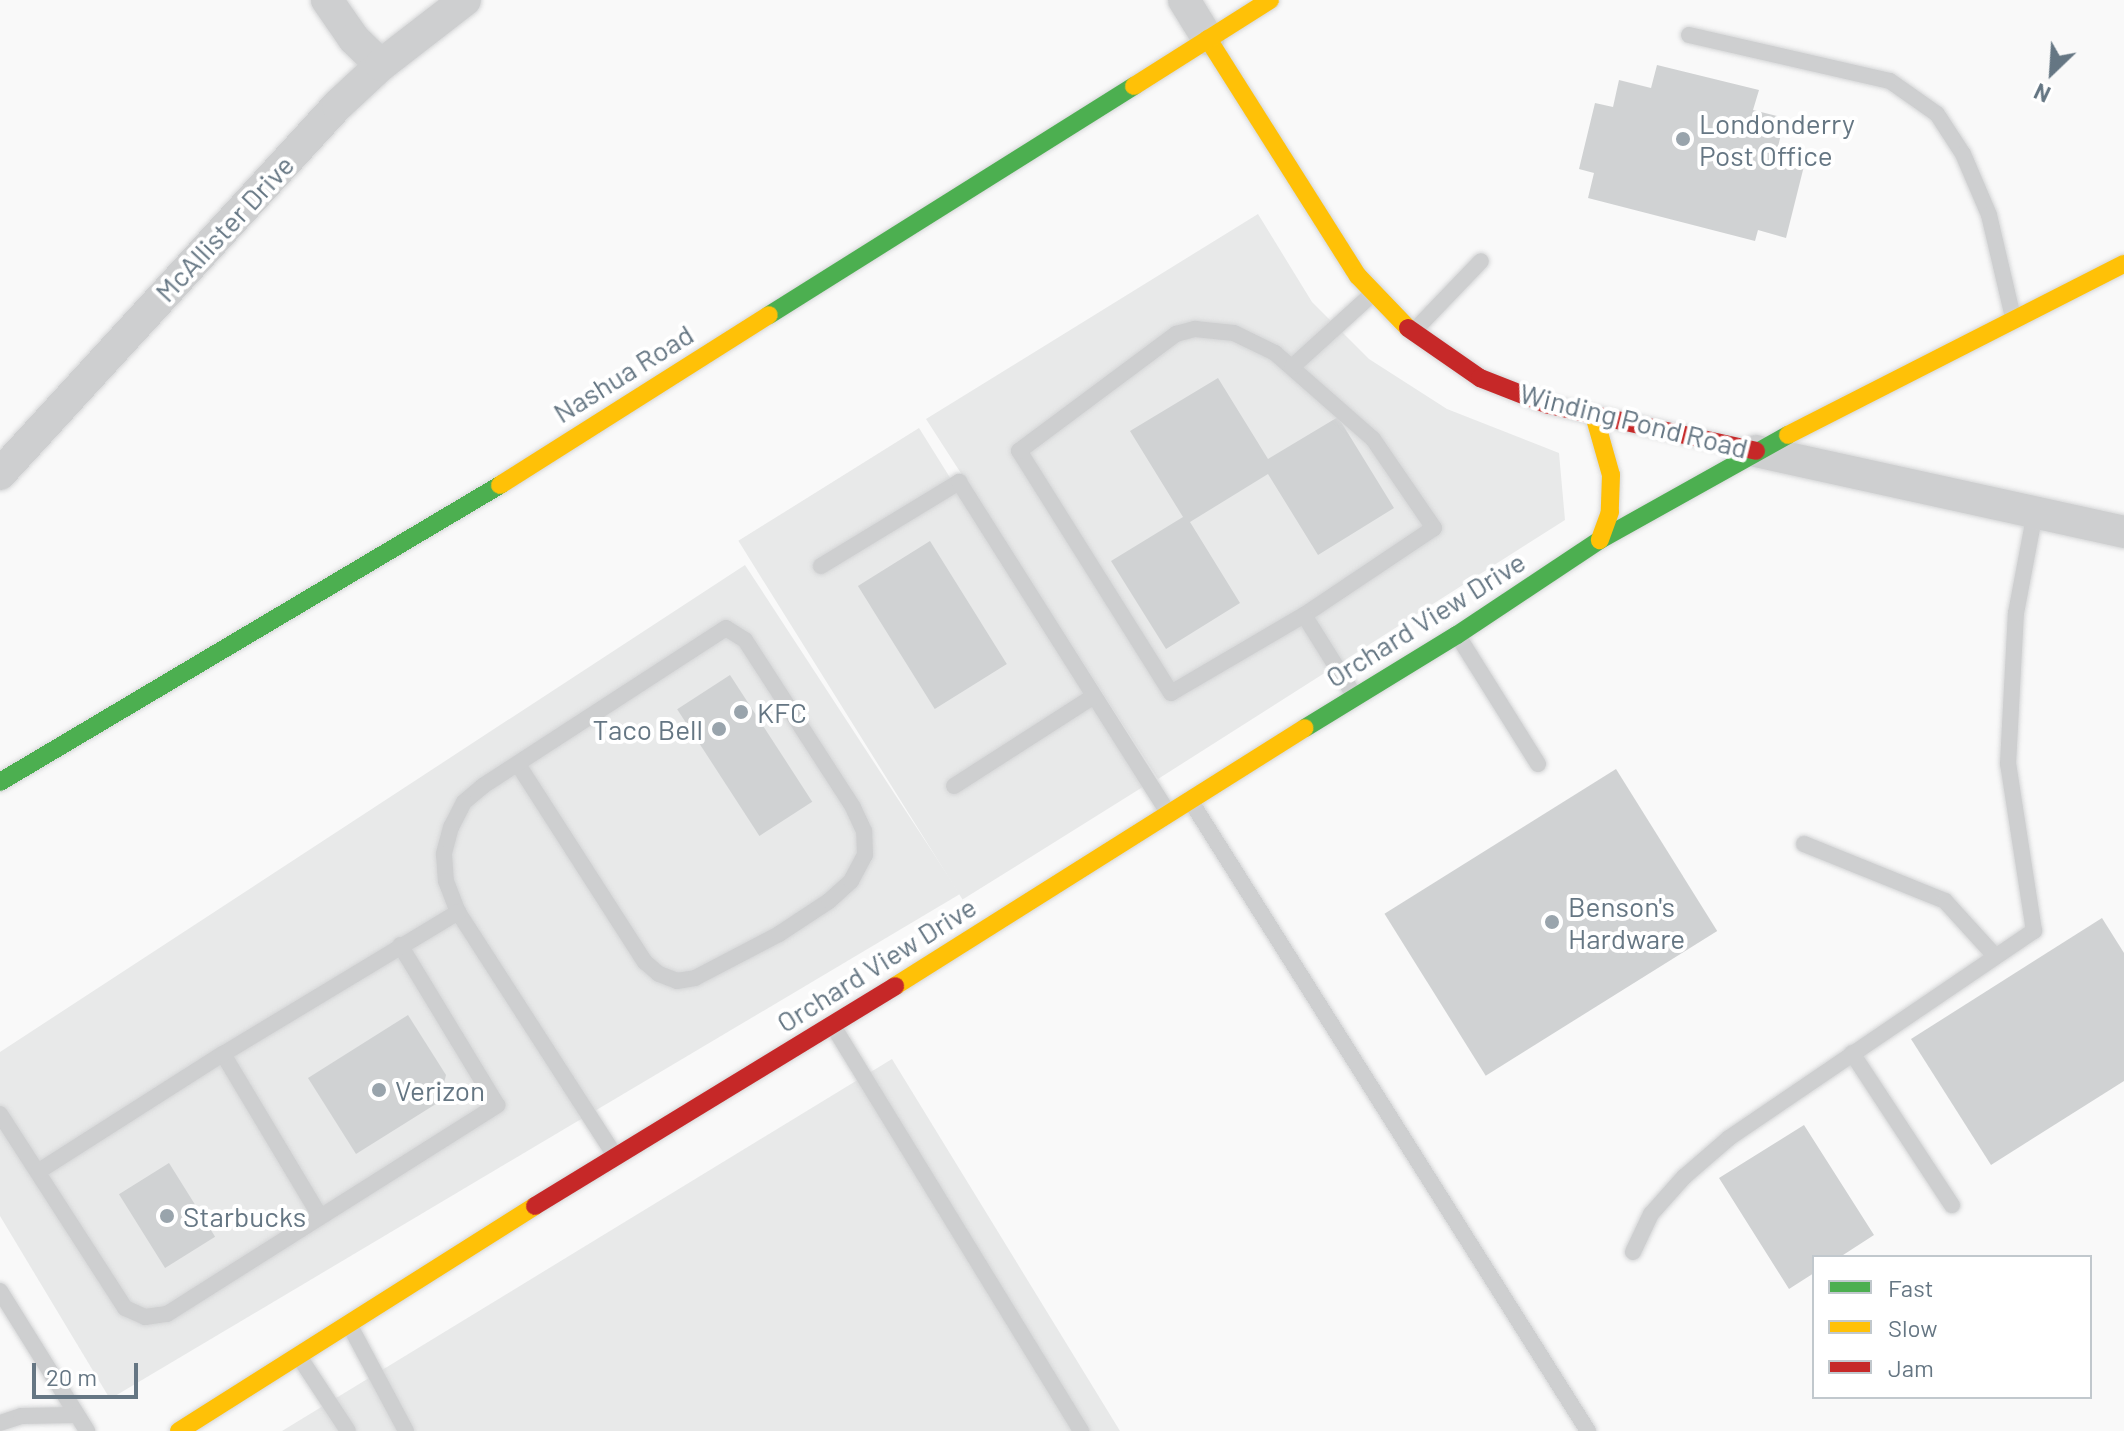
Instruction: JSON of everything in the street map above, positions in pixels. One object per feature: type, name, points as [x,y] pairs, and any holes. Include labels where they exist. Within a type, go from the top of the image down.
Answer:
[{"type":"street","points":[[327,0],[354,39],[381,65]]},
{"type":"street","name":"McAllister Drive","points":[[0,474],[251,199],[381,65],[465,0]]},
{"type":"street","name":"Winding Pond Road","points":[[1184,0],[1372,294],[1412,333],[1480,378],[1549,405],[2124,532]]},
{"type":"street","name":"Nashua Road","points":[[0,782],[463,508],[1270,0]]},
{"type":"street","name":"Orchard View Drive","points":[[179,1431],[615,1155],[833,1025],[1168,812],[1457,635],[1600,540],[1756,451],[2124,264]]},
{"type":"street","points":[[1594,415],[1611,475],[1610,512],[1600,540]]},
{"type":"lane","points":[[1689,35],[1890,81],[1937,114],[1963,154],[1989,215],[2013,319]]},
{"type":"lane","points":[[1412,333],[1481,261]]},
{"type":"lane","points":[[1292,367],[1372,294]]},
{"type":"lane","points":[[1204,329],[1234,333],[1275,353],[1292,367],[1373,439],[1434,528],[1304,615],[1171,693],[1019,451],[1176,334],[1204,329]]},
{"type":"lane","points":[[821,566],[959,482],[1168,812]]},
{"type":"lane","points":[[1633,1252],[1651,1214],[1684,1177],[1729,1138],[2034,931],[2008,764],[2016,613],[2035,512]]},
{"type":"lane","points":[[1304,615],[1355,697]]},
{"type":"lane","points":[[519,766],[645,962],[659,974],[677,981],[695,978],[799,923],[851,881],[865,855],[864,831],[853,807],[745,640],[726,628],[519,766],[483,786],[464,802],[451,827],[444,854],[446,881],[458,912],[615,1155]]},
{"type":"lane","points":[[1457,635],[1538,764]]},
{"type":"lane","points":[[954,786],[1094,696]]},
{"type":"lane","points":[[1189,799],[1588,1431]]},
{"type":"lane","points":[[1804,844],[1945,901],[1995,956]]},
{"type":"lane","points":[[39,1171],[223,1054],[458,912]]},
{"type":"lane","points":[[0,1114],[125,1308],[145,1317],[167,1314],[497,1105],[400,945]]},
{"type":"lane","points":[[833,1025],[1081,1431]]},
{"type":"lane","points":[[1852,1053],[1952,1205]]},
{"type":"lane","points":[[223,1054],[320,1216]]},
{"type":"lane","points":[[0,1291],[87,1431]]},
{"type":"lane","points":[[350,1325],[406,1431]]},
{"type":"lane","points":[[299,1357],[348,1431]]},
{"type":"lane","points":[[0,1423],[21,1416],[75,1415]]},
{"type":"shaded area","points":[[1258,214],[1312,302],[1369,359],[1447,409],[1559,453],[1565,520],[1158,779],[926,419]]},
{"type":"shaded area","points":[[919,428],[1143,787],[963,900],[738,541]]},
{"type":"shaded area","points":[[745,565],[960,894],[110,1399],[0,1216],[0,1052]]},
{"type":"shaded area","points":[[892,1059],[1120,1431],[282,1431]]},
{"type":"building","name":"Londonderry Post Office","points":[[1657,65],[1759,90],[1753,110],[1785,118],[1775,159],[1804,166],[1786,238],[1758,230],[1755,241],[1588,198],[1594,173],[1579,169],[1595,103],[1613,107],[1619,80],[1651,88]]},
{"type":"building","points":[[1218,378],[1268,459],[1338,417],[1394,508],[1318,555],[1268,474],[1190,522],[1240,603],[1166,649],[1111,561],[1183,517],[1130,431]]},
{"type":"building","points":[[930,541],[1007,664],[935,709],[858,586]]},
{"type":"building","points":[[730,675],[812,802],[759,836],[677,709]]},
{"type":"building","name":"Benson's Hardware","points":[[1616,769],[1717,931],[1486,1076],[1384,914]]},
{"type":"building","points":[[2102,918],[2124,953],[2124,1081],[1991,1165],[1911,1039]]},
{"type":"building","name":"Verizon","points":[[408,1015],[446,1075],[439,1102],[356,1154],[308,1078]]},
{"type":"building","points":[[1804,1125],[1874,1235],[1843,1255],[1812,1255],[1812,1274],[1789,1289],[1719,1178]]},
{"type":"building","name":"Starbucks","points":[[169,1163],[215,1237],[165,1268],[119,1194]]},
{"type":"traffic: fast","points":[[769,315],[1134,86]]},
{"type":"traffic: fast","points":[[1305,728],[1457,635],[1600,540],[1788,435]]},
{"type":"traffic: fast","points":[[0,782],[500,485]]},
{"type":"traffic: slow","points":[[1134,86],[1270,0]]},
{"type":"traffic: slow","points":[[1208,39],[1358,276],[1408,328]]},
{"type":"traffic: slow","points":[[1788,435],[2124,264]]},
{"type":"traffic: slow","points":[[500,485],[769,315]]},
{"type":"traffic: slow","points":[[1594,415],[1611,475],[1610,512],[1600,540]]},
{"type":"traffic: slow","points":[[895,986],[1305,728]]},
{"type":"traffic: slow","points":[[179,1431],[535,1206]]},
{"type":"traffic: jam","points":[[1408,328],[1480,378],[1549,405],[1756,451]]},
{"type":"traffic: jam","points":[[535,1206],[895,986]]},
{"type":"place","name":"Londonderry Post Office","points":[[1683,139]]},
{"type":"place","name":"KFC","points":[[741,712]]},
{"type":"place","name":"Taco Bell","points":[[719,729]]},
{"type":"place","name":"Benson's Hardware","points":[[1552,922]]},
{"type":"place","name":"Verizon","points":[[379,1090]]},
{"type":"place","name":"Starbucks","points":[[167,1216]]}]
